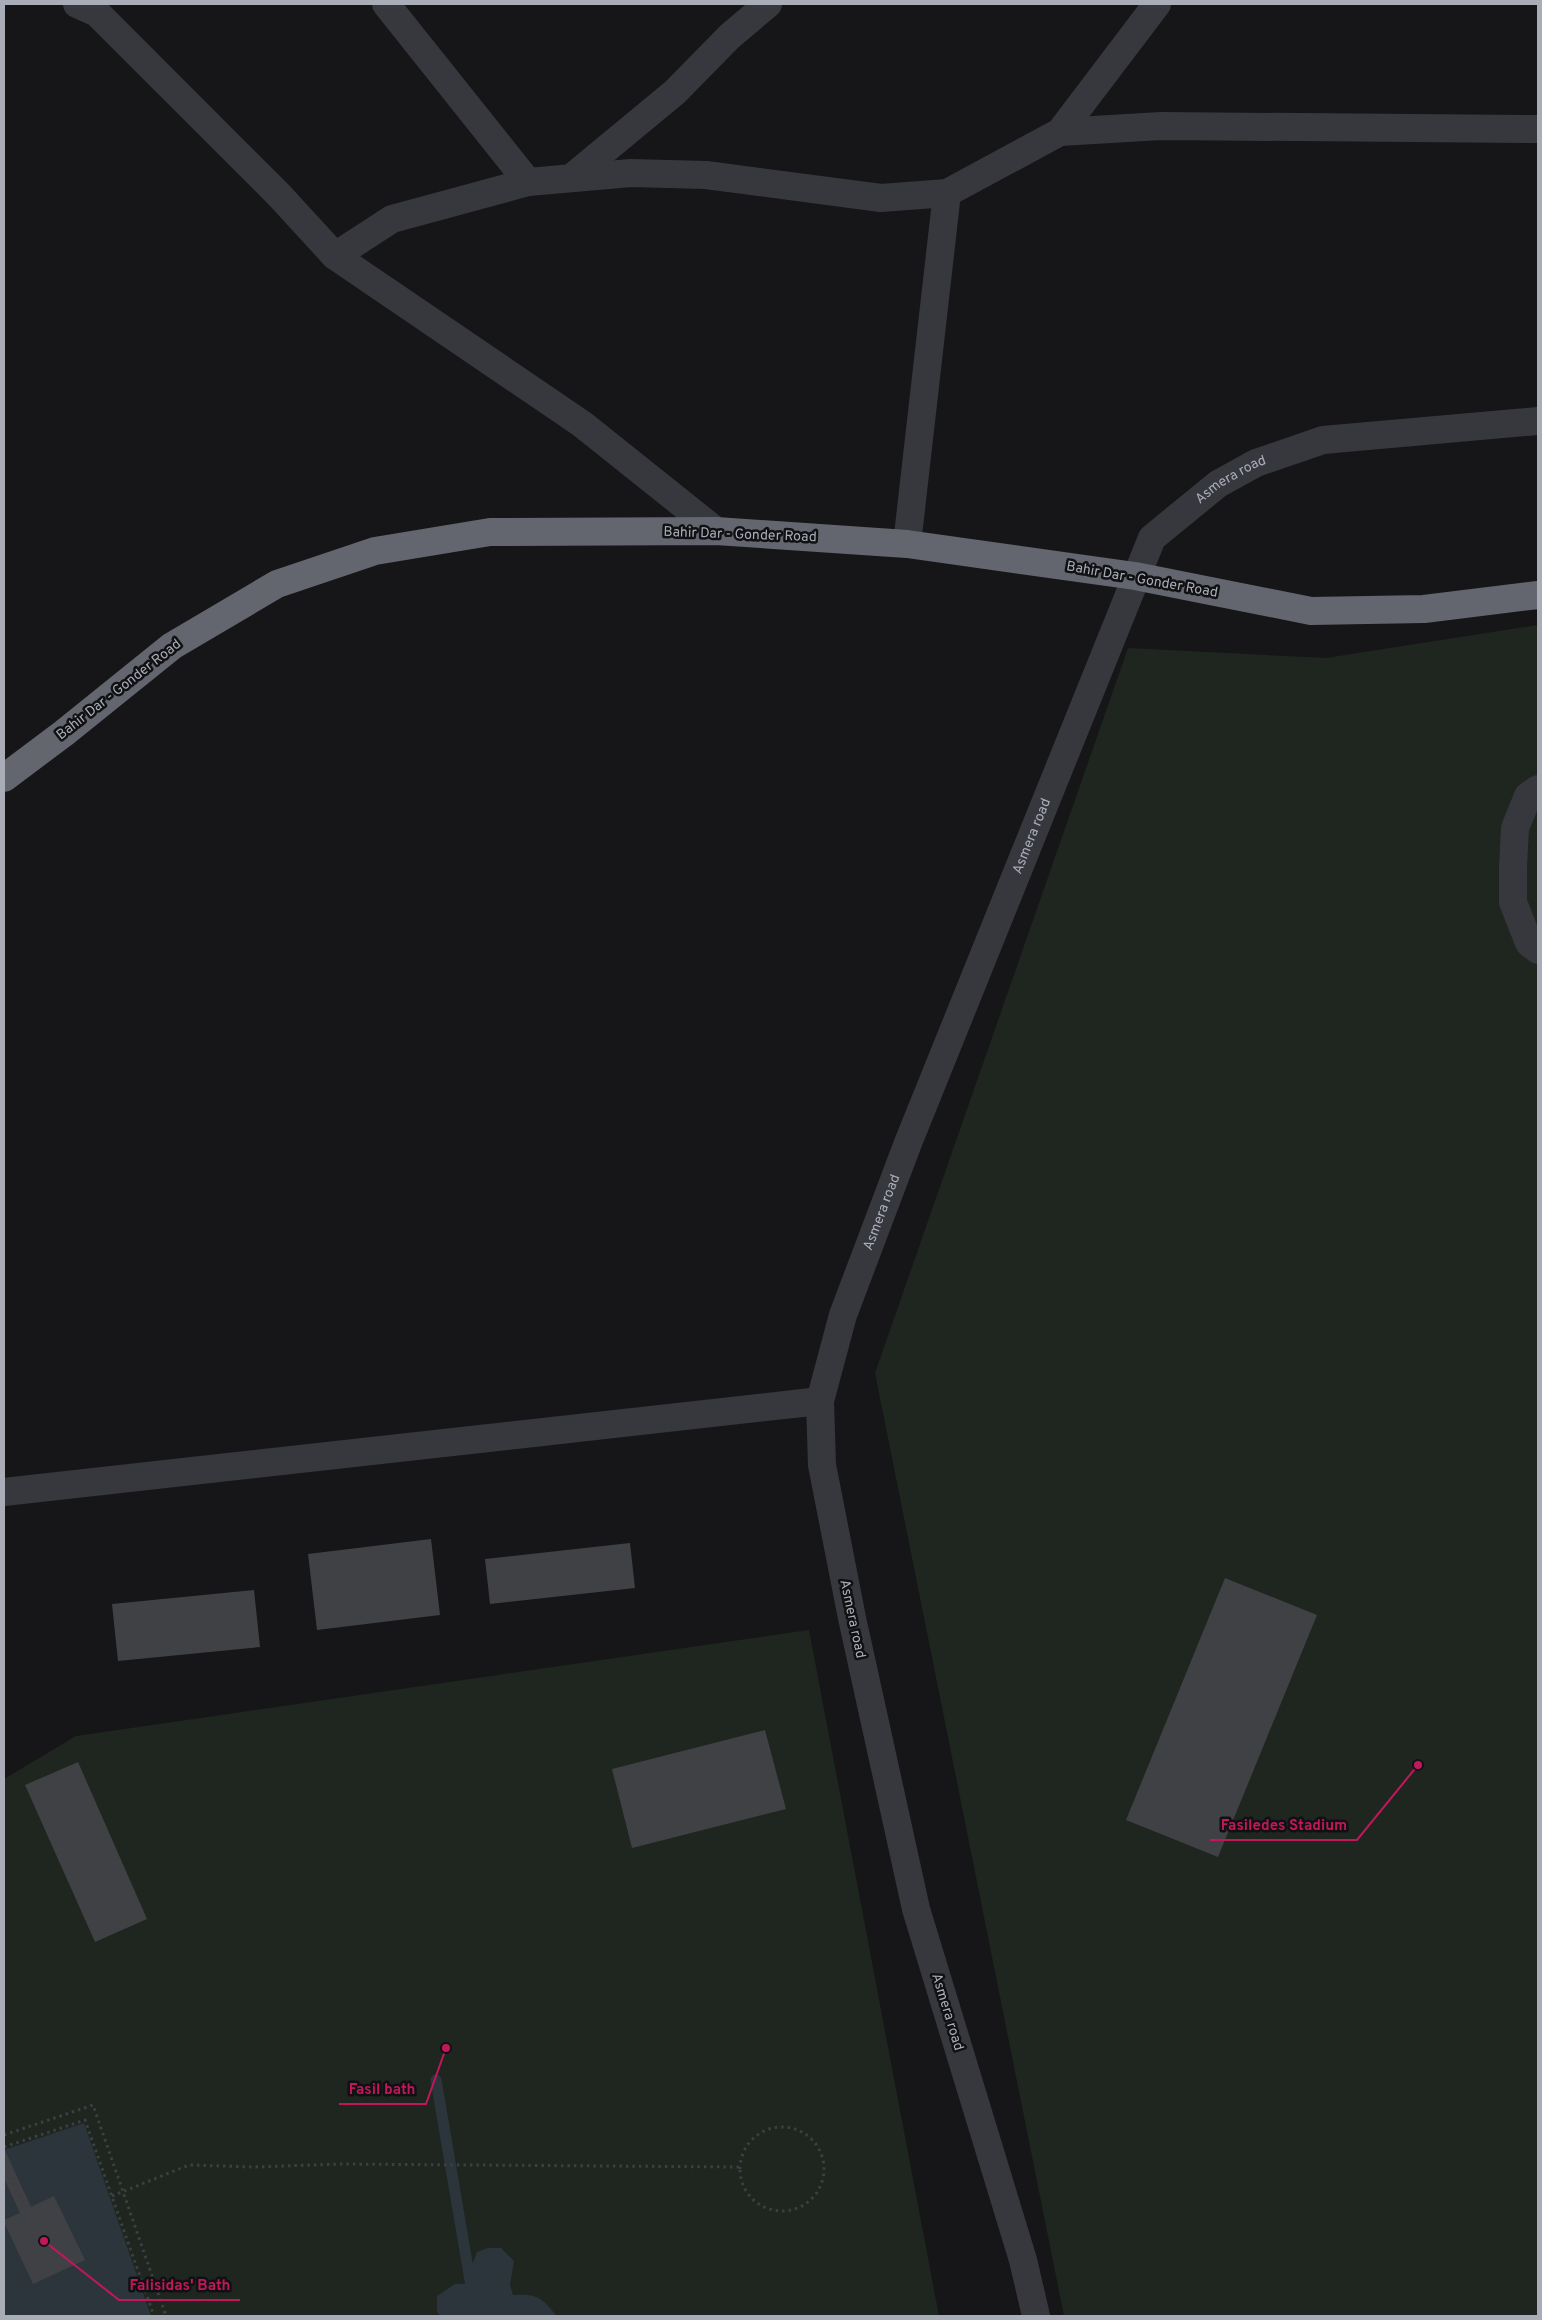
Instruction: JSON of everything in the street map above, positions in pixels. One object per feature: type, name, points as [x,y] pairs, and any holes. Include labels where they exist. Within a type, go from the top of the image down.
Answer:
[{"type":"highway","name":"Bahir Dar - Gonder Road","points":[[4,778],[64,733],[172,646],[277,584],[375,551],[490,532],[716,531],[907,544],[1135,576],[1311,611],[1424,610],[1538,595]]},
{"type":"street","points":[[77,4],[97,12],[279,194],[335,256],[582,424],[716,531]]},
{"type":"street","points":[[386,4],[528,182]]},
{"type":"street","points":[[571,178],[675,92],[730,36],[768,4]]},
{"type":"street","points":[[335,256],[392,219],[528,182],[631,173],[706,174],[881,198],[947,193],[1060,132],[1157,4]]},
{"type":"street","points":[[1060,132],[1161,126],[1538,129]]},
{"type":"street","points":[[907,544],[947,193]]},
{"type":"street","name":"Asmera road","points":[[1036,2316],[1023,2260],[916,1909],[852,1618],[824,1475],[820,1401],[843,1315],[908,1143],[1135,576],[1152,538],[1218,484],[1256,463],[1323,440],[1538,421]]},
{"type":"street","points":[[1538,789],[1528,796],[1515,828],[1513,867],[1513,902],[1529,942],[1538,950]]},
{"type":"street","points":[[4,1492],[820,1401]]},
{"type":"path","points":[[4,2135],[93,2105],[166,2316]]},
{"type":"path","points":[[4,2147],[85,2120],[154,2316]]},
{"type":"path","points":[[784,2127],[800,2131],[813,2141],[822,2154],[824,2171],[820,2187],[810,2200],[796,2209],[779,2211],[763,2207],[750,2197],[742,2183],[739,2167],[743,2151],[753,2138],[767,2129],[784,2127]]},
{"type":"path","points":[[112,2196],[188,2166],[254,2167],[341,2164],[739,2167]]},
{"type":"path","points":[[4,2166],[25,2207]]},
{"type":"shaded area","points":[[1538,625],[1538,2316],[1064,2316],[875,1373],[1128,648],[1326,658]]},
{"type":"shaded area","points":[[809,1630],[939,2316],[4,2316],[4,1779],[76,1736]]},
{"type":"shaded area","points":[[84,2123],[151,2316],[4,2316],[4,2150]]},
{"type":"shaded area","points":[[488,2248],[501,2248],[514,2261],[510,2285],[513,2295],[537,2297],[550,2308],[555,2314],[554,2316],[440,2316],[437,2311],[437,2296],[455,2284],[472,2284],[471,2268],[477,2252]]},
{"type":"building","points":[[431,1539],[440,1615],[317,1630],[308,1554]]},
{"type":"building","points":[[630,1543],[635,1588],[490,1604],[485,1559]]},
{"type":"building","points":[[1225,1578],[1317,1615],[1218,1857],[1126,1820]]},
{"type":"building","points":[[254,1590],[260,1647],[118,1661],[112,1604]]},
{"type":"building","points":[[765,1730],[786,1809],[632,1848],[612,1769]]},
{"type":"building","points":[[78,1762],[147,1919],[95,1942],[25,1785]]},
{"type":"building","points":[[4,2148],[31,2207],[54,2196],[85,2260],[33,2284],[4,2222],[4,2220],[20,2213],[4,2178]]},
{"type":"waterway","points":[[436,2080],[471,2286]]},
{"type":"place","name":"Fasiledes Stadium","points":[[1418,1765]]},
{"type":"place","name":"Fasil bath","points":[[446,2048]]},
{"type":"place","name":"Falisidas' Bath","points":[[44,2241]]}]
